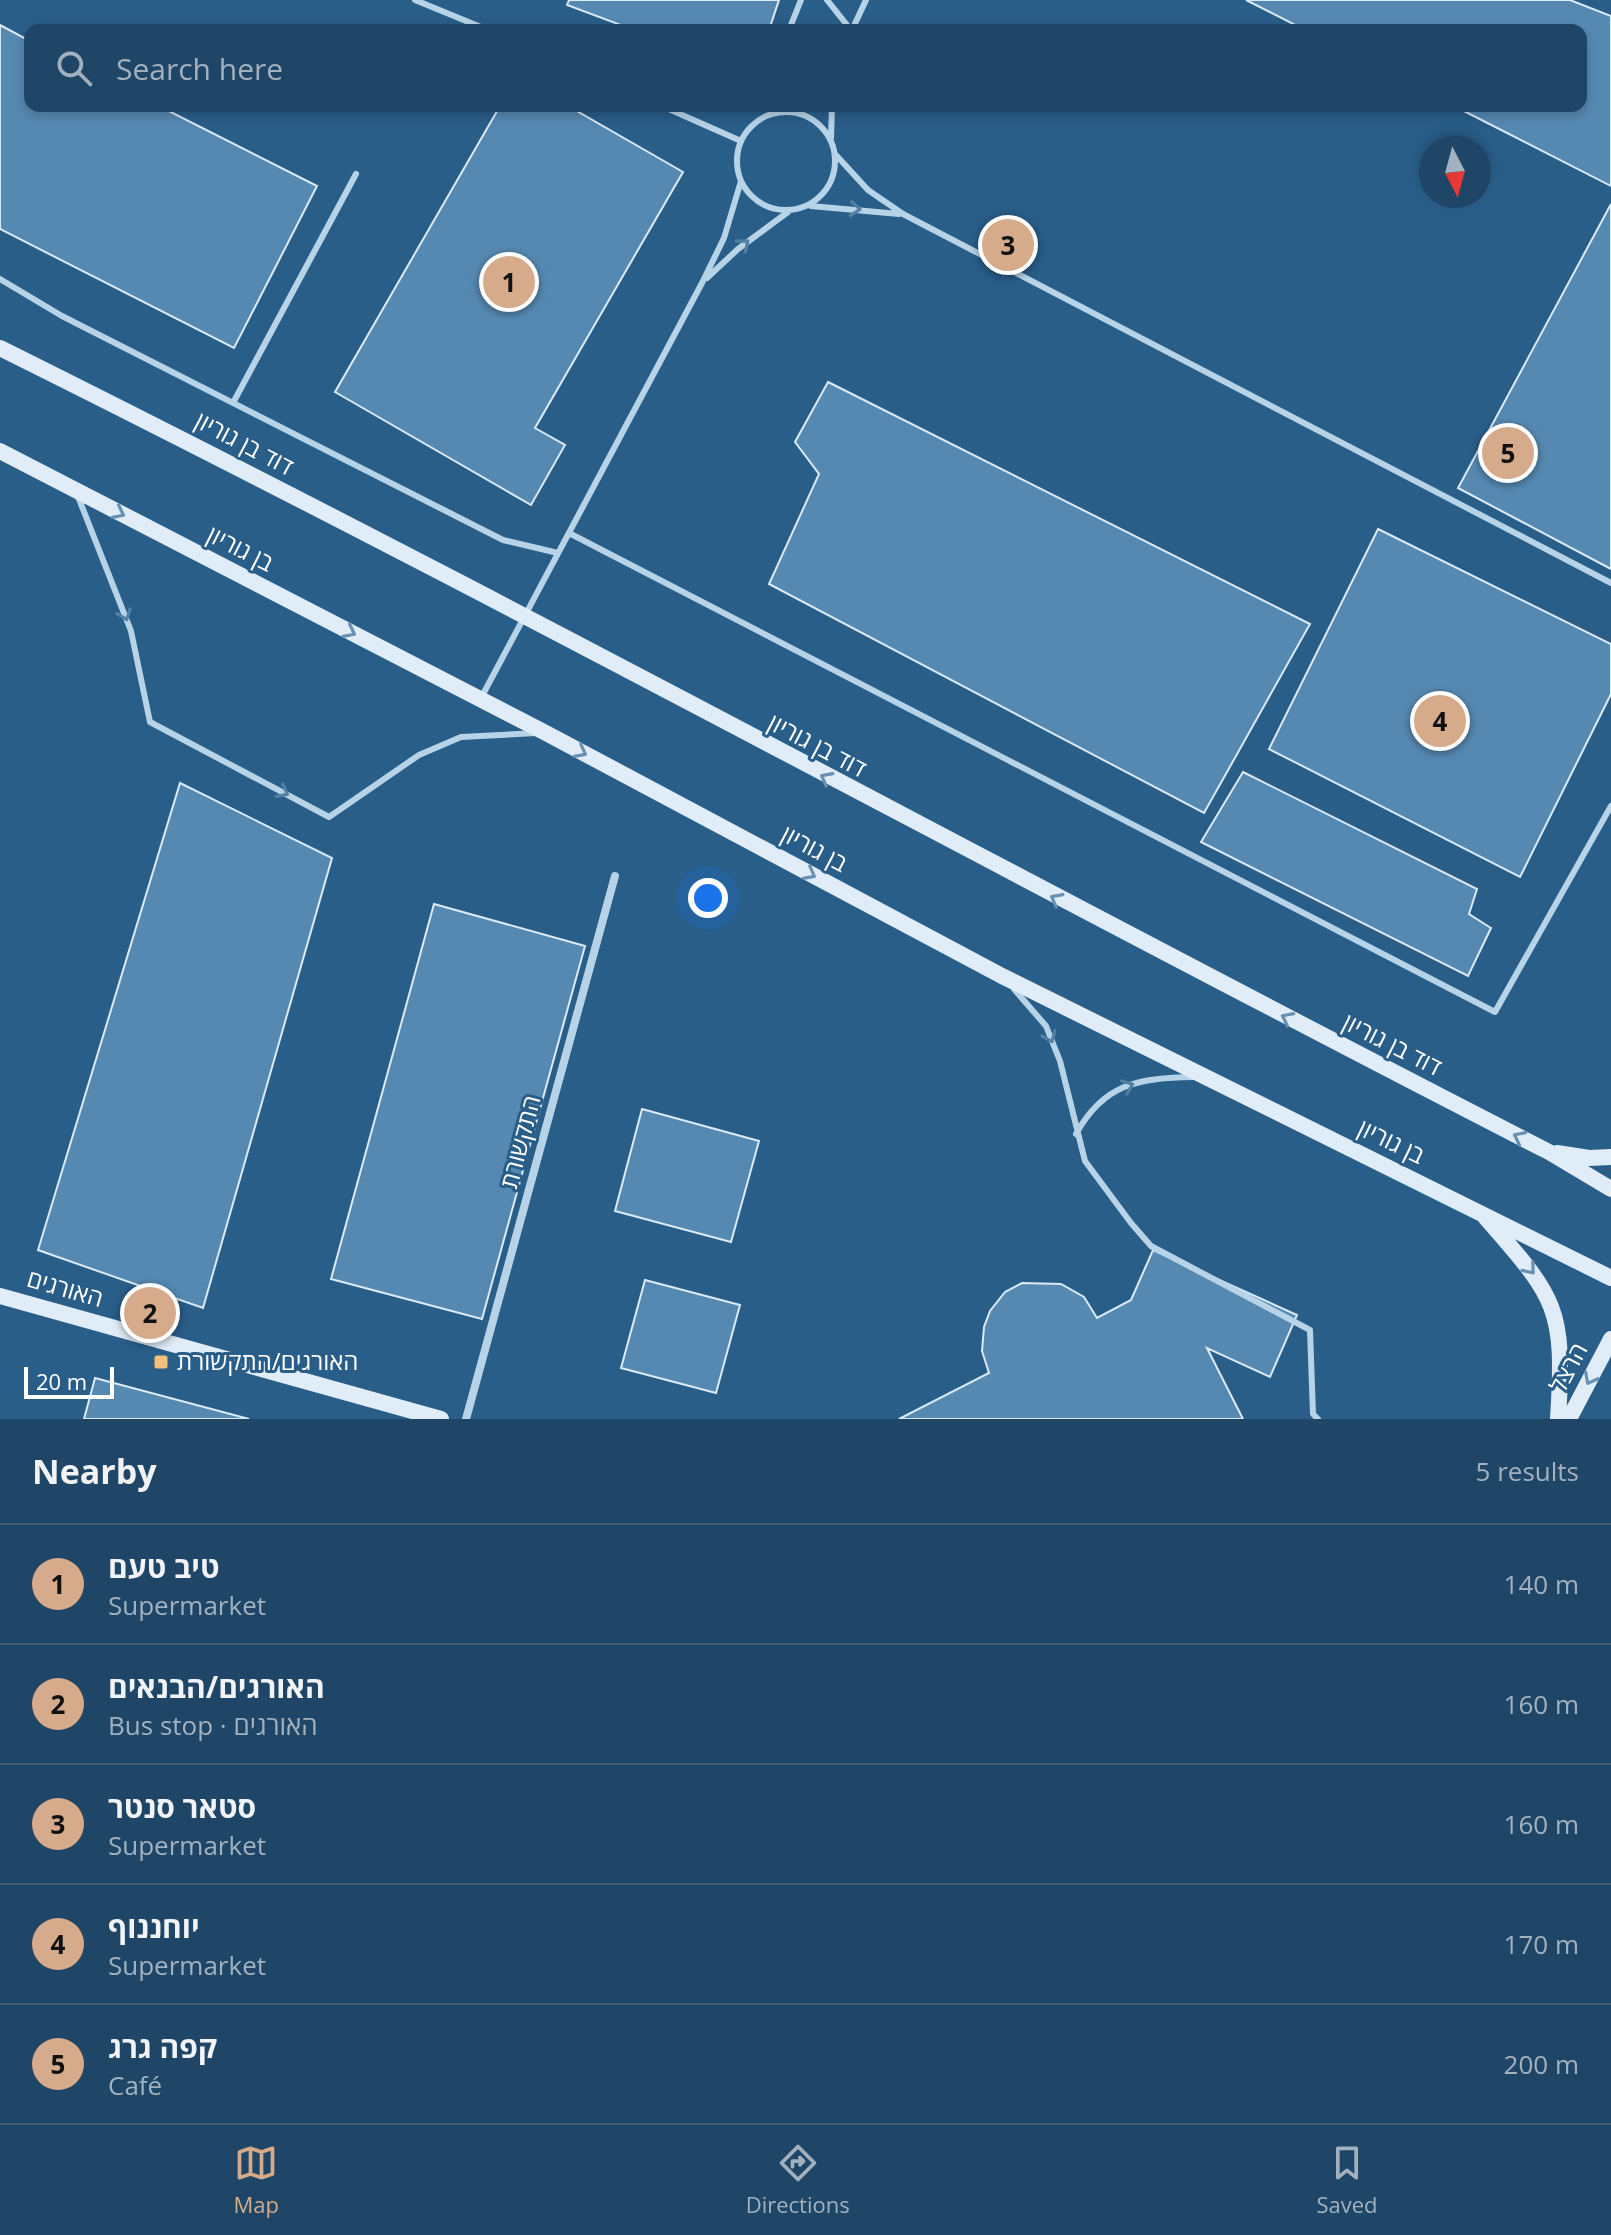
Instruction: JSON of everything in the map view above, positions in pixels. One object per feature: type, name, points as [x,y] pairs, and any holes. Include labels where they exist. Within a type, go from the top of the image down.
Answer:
[{"type":"main road","name":"דוד בן גוריון","points":[[0,348],[167,431],[1160,953],[1549,1152],[1611,1189]]},
{"type":"main road","name":"בן גוריון","points":[[0,451],[544,732],[1002,976],[1611,1278]]},
{"type":"main road","points":[[1549,1152],[1589,1158],[1611,1157]]},
{"type":"main road","points":[[1479,1210],[1537,1278],[1553,1305],[1560,1330],[1562,1363],[1558,1419]]},
{"type":"main road","name":"האורגים","points":[[0,1296],[441,1419]]},
{"type":"main road","name":"הרצל","points":[[1569,1419],[1611,1339]]},
{"type":"street","name":"התקשורת","points":[[466,1419],[615,876]]},
{"type":"lane","points":[[415,0],[473,24]]},
{"type":"lane","points":[[791,24],[801,0]]},
{"type":"lane","points":[[827,0],[847,24]]},
{"type":"lane","points":[[855,24],[866,0]]},
{"type":"lane","points":[[676,112],[741,141]]},
{"type":"lane","points":[[831,141],[832,112]]},
{"type":"lane","points":[[790,210],[760,204],[741,181],[737,165],[741,141],[756,123],[776,113],[806,116],[824,129],[831,141],[835,168],[829,187],[807,206]]},
{"type":"lane","points":[[835,154],[868,190],[903,214],[1611,583]]},
{"type":"lane","points":[[233,403],[356,174]]},
{"type":"lane","points":[[480,700],[702,283],[724,238],[741,181]]},
{"type":"lane","points":[[702,283],[738,249],[790,210],[807,206],[903,214]]},
{"type":"lane","points":[[0,279],[62,316],[503,540],[558,553]]},
{"type":"lane","points":[[75,491],[131,631],[150,722],[329,817],[419,755],[461,737],[544,732]]},
{"type":"lane","points":[[569,533],[1495,1012],[1611,806]]},
{"type":"lane","points":[[1002,976],[1046,1026],[1063,1074],[1085,1161],[1151,1246],[1310,1330],[1313,1414],[1318,1419]]},
{"type":"lane","points":[[1076,1134],[1088,1113],[1105,1096],[1135,1082],[1201,1077]]},
{"type":"building","points":[[569,0],[779,0],[771,24],[618,24],[567,5]]},
{"type":"building","points":[[1246,0],[1570,0],[1611,16],[1611,186],[1466,112],[1587,112],[1587,24],[1293,24]]},
{"type":"building","points":[[0,25],[24,38],[24,112],[171,112],[317,186],[234,348],[0,229]]},
{"type":"building","points":[[497,112],[578,112],[683,172],[535,428],[565,445],[531,505],[335,392]]},
{"type":"building","points":[[1611,204],[1611,569],[1458,488]]},
{"type":"building","points":[[828,382],[1310,624],[1204,813],[769,584],[819,474],[795,442]]},
{"type":"building","points":[[1378,529],[1611,644],[1611,694],[1520,877],[1269,749]]},
{"type":"building","points":[[1243,772],[1477,889],[1469,914],[1491,928],[1468,976],[1201,842]]},
{"type":"building","points":[[180,783],[332,858],[203,1308],[38,1250]]},
{"type":"building","points":[[434,904],[585,946],[482,1319],[331,1279]]},
{"type":"building","points":[[642,1109],[759,1141],[731,1242],[615,1211]]},
{"type":"building","points":[[1153,1250],[1297,1315],[1270,1377],[1207,1348],[1243,1419],[899,1419],[989,1373],[982,1351],[984,1327],[990,1311],[1005,1292],[1022,1283],[1061,1284],[1084,1297],[1097,1318],[1131,1300]]},
{"type":"building","points":[[645,1280],[740,1305],[716,1393],[621,1368]]},
{"type":"building","points":[[95,1378],[249,1419],[84,1419]]},
{"type":"place","name":"סטאר סנטר","points":[[1008,245]]},
{"type":"place","name":"טיב טעם","points":[[509,282]]},
{"type":"place","name":"קפה גרג","points":[[1508,453]]},
{"type":"place","name":"יוחננוף","points":[[1440,721]]},
{"type":"place","name":"האורגים/הבנאים","points":[[150,1313]]},
{"type":"place","name":"האורגים/התקשורת","points":[[161,1362]]}]
